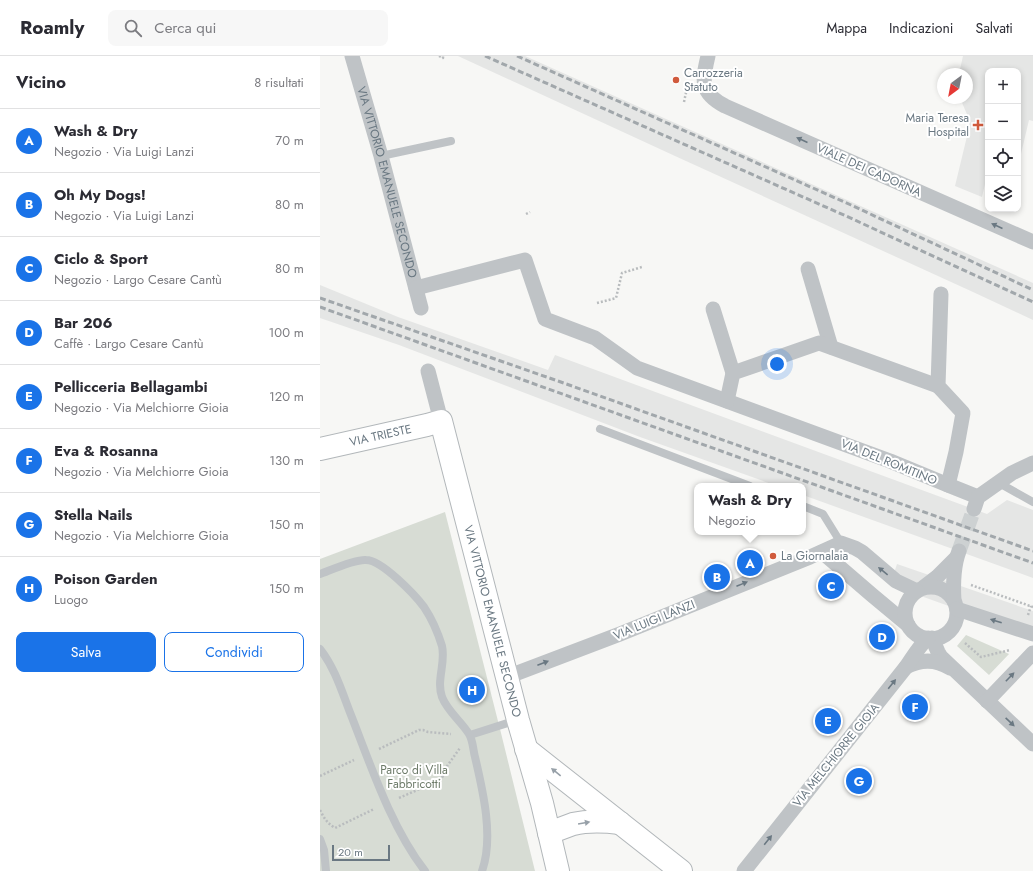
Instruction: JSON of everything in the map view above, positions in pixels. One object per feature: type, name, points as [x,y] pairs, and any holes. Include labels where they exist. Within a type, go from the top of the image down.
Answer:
[{"type":"street","name":"VIA VITTORIO EMANUELE SECONDO","points":[[352,56],[381,156],[421,308]]},
{"type":"street","name":"VIALE DEI CADORNA","points":[[708,56],[704,77],[705,87],[715,101],[1033,242]]},
{"type":"street","name":"VIA DEL ROMITINO","points":[[416,288],[526,260],[545,319],[595,338],[637,368],[890,461],[948,485],[963,413],[938,386],[819,343],[733,373]]},
{"type":"street","points":[[808,269],[831,347]]},
{"type":"street","points":[[938,386],[941,294]]},
{"type":"street","points":[[713,309],[733,373],[727,401]]},
{"type":"street","name":"VIA VITTORIO EMANUELE SECONDO","points":[[428,371],[518,720],[542,803],[558,871]]},
{"type":"street","name":"VIA TRIESTE","points":[[320,448],[441,421]]},
{"type":"street","points":[[948,485],[976,503],[1012,473],[1033,463]]},
{"type":"street","points":[[841,543],[856,548],[862,552],[896,581],[921,589],[934,587],[940,588],[948,593],[955,605],[1033,634]]},
{"type":"street","name":"VIA LUIGI LANZI","points":[[507,677],[620,634],[841,543]]},
{"type":"street","points":[[822,552],[908,625],[915,633],[921,637],[930,638],[940,637],[948,632],[955,622],[954,581],[958,554],[937,577],[911,596],[906,606],[905,614],[908,625]]},
{"type":"street","points":[[930,638],[941,657],[1033,744]]},
{"type":"street","name":"VIA MELCHIORRE GIOIA","points":[[744,871],[906,667],[920,647],[930,638]]},
{"type":"street","points":[[987,701],[1033,653]]},
{"type":"street","points":[[906,667],[918,661],[931,661],[942,664],[956,672]]},
{"type":"street","points":[[526,749],[681,871]]},
{"type":"street","points":[[542,803],[553,796],[563,794],[584,796]]},
{"type":"street","points":[[549,833],[573,824],[591,821],[620,823]]},
{"type":"lane","points":[[381,156],[451,141]]},
{"type":"lane","points":[[600,429],[742,483]]},
{"type":"lane","points":[[999,483],[1033,502]]},
{"type":"lane","points":[[806,507],[823,514],[841,543]]},
{"type":"lane","points":[[320,574],[358,561],[366,560],[376,562],[416,597],[424,607],[442,646],[443,656],[440,679],[441,695],[450,711],[470,735],[482,787],[487,826],[487,849],[482,871]]},
{"type":"lane","points":[[320,649],[325,655],[336,677],[387,803],[406,842],[425,871]]},
{"type":"lane","points":[[470,735],[518,720]]},
{"type":"lane","points":[[320,839],[324,850],[326,871]]},
{"type":"path","points":[[439,56],[442,58],[444,56]]},
{"type":"path","points":[[526,214],[530,212]]},
{"type":"path","points":[[597,303],[616,298],[622,273],[642,267]]},
{"type":"path","points":[[974,587],[1033,607]]},
{"type":"path","points":[[965,643],[981,657],[1013,650]]},
{"type":"path","points":[[367,754],[419,730],[470,735]]},
{"type":"path","points":[[387,803],[440,780],[444,776],[445,769],[470,735]]},
{"type":"path","points":[[320,776],[350,762]]},
{"type":"path","points":[[320,810],[325,819],[335,828],[370,811]]},
{"type":"shaded area","points":[[458,56],[525,56],[1033,283],[1033,320],[973,292]]},
{"type":"shaded area","name":"Maria Teresa Hospital","points":[[963,56],[1033,56],[1033,121],[1029,120],[1021,154],[1021,68],[985,68],[985,184],[982,197],[955,186],[969,128],[969,119],[963,104],[973,104],[973,68],[960,68]]},
{"type":"shaded area","points":[[320,285],[398,317],[548,370],[555,355],[987,514],[1007,500],[1033,510],[1033,578],[806,496],[806,483],[769,483],[640,437],[399,345],[320,318]]},
{"type":"shaded area","points":[[897,564],[1033,611],[1033,636],[890,585]]},
{"type":"green space","name":"Parco di Villa Fabbricotti","points":[[445,512],[535,871],[320,871],[320,559]]},
{"type":"green space","points":[[966,635],[1009,654],[989,675],[957,646]]},
{"type":"tunnel","points":[[959,551],[974,509]]},
{"type":"railway","points":[[485,56],[846,216],[1033,302]]},
{"type":"railway","points":[[517,56],[851,205],[1033,290]]},
{"type":"railway","points":[[320,298],[558,381],[1033,551]]},
{"type":"railway","points":[[320,307],[1033,563]]},
{"type":"place","name":"Carrozzeria Statuto","points":[[676,80]]},
{"type":"place","name":"Maria Teresa Hospital","points":[[978,125]]},
{"type":"place","name":"La Giornalaia","points":[[773,556]]},
{"type":"place","name":"Wash & Dry","points":[[750,563]]},
{"type":"place","name":"Oh My Dogs!","points":[[717,577]]},
{"type":"place","name":"Ciclo & Sport","points":[[831,586]]},
{"type":"place","name":"Bar 206","points":[[882,637]]},
{"type":"place","name":"Poison Garden","points":[[472,690]]},
{"type":"place","name":"Eva & Rosanna","points":[[915,707]]},
{"type":"place","name":"Pellicceria Bellagambi","points":[[828,721]]},
{"type":"place","name":"Stella Nails","points":[[859,781]]}]
